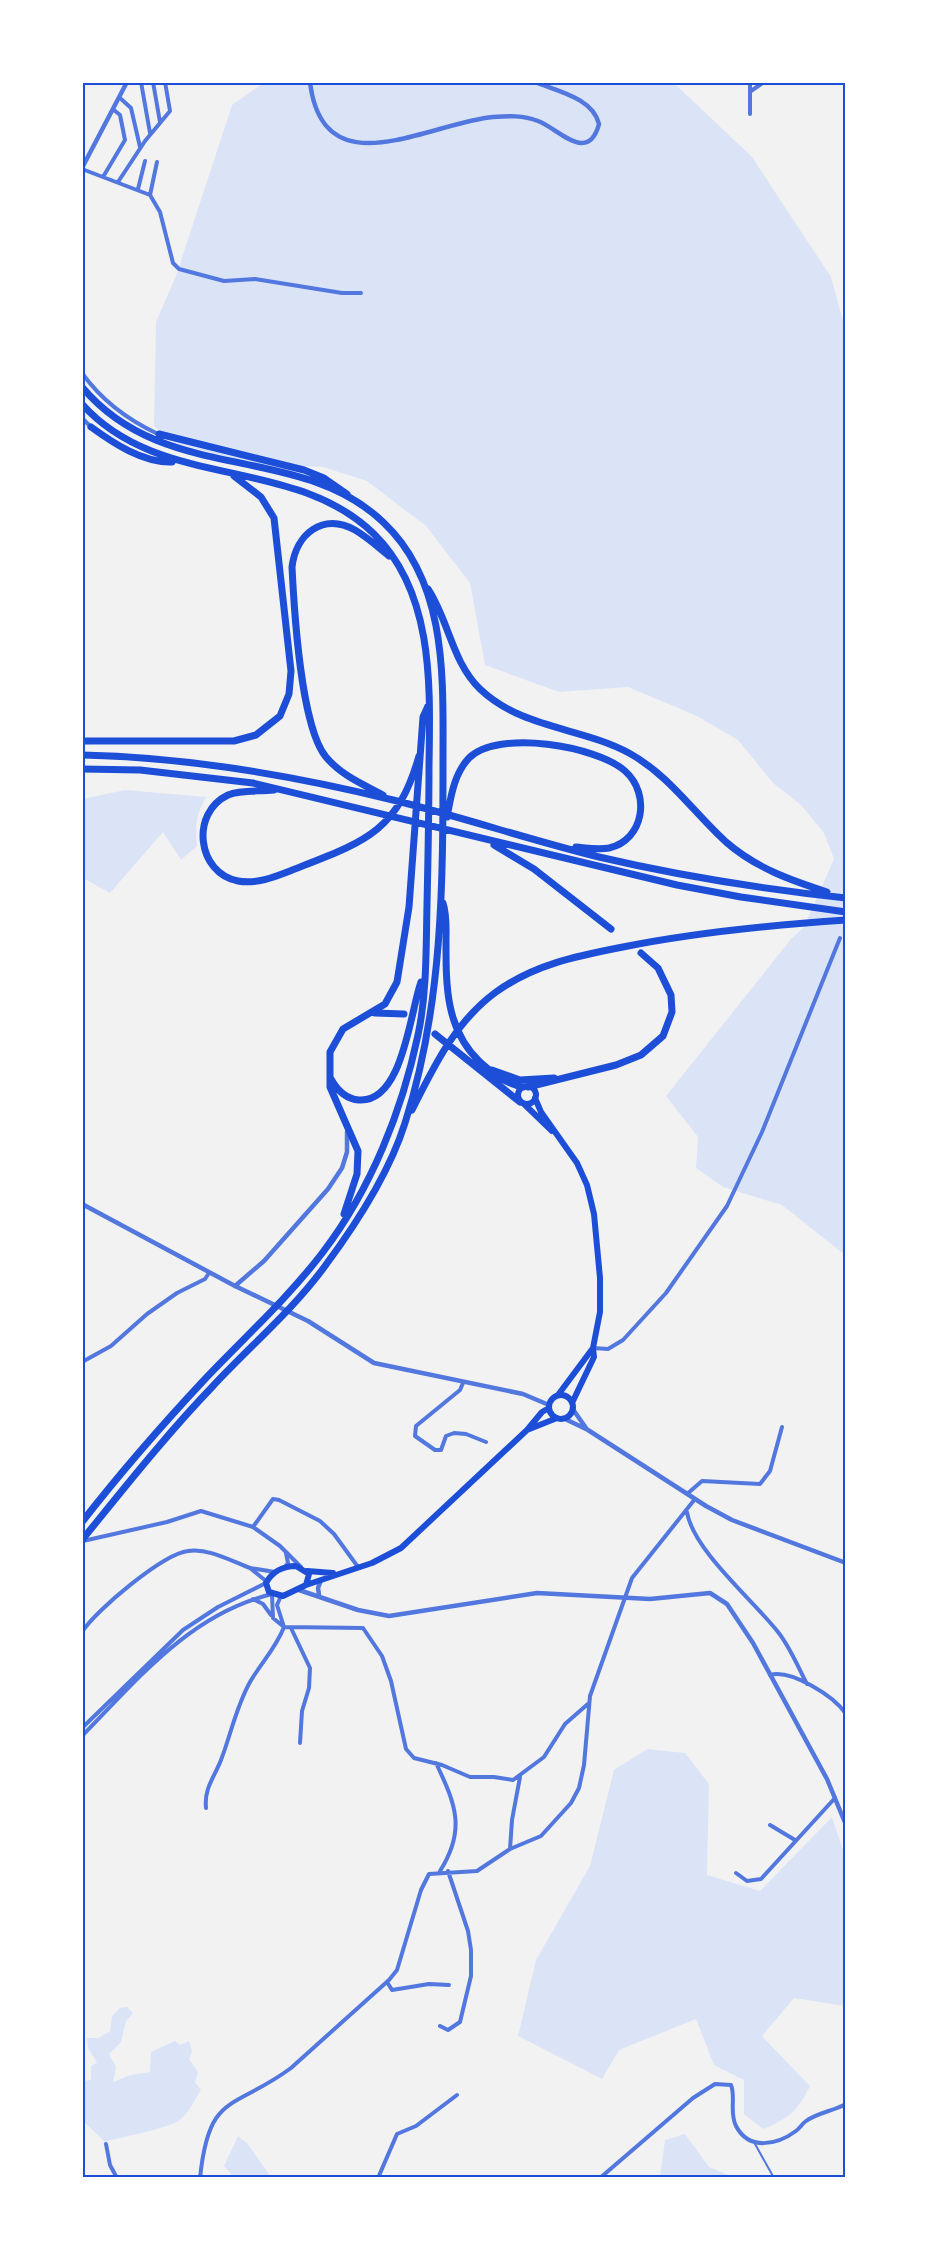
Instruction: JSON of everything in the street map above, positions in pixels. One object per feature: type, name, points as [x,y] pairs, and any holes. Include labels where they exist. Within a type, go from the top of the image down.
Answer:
[{"type":"highway","points":[[82,387],[110,416],[141,436],[185,451],[290,475],[351,497]]},
{"type":"highway","points":[[82,404],[119,435],[177,461],[279,485],[328,501],[364,525],[384,545],[409,589],[422,625],[430,701],[426,969],[418,1034],[392,1124],[372,1173],[341,1225],[297,1283],[162,1425],[82,1522]]},
{"type":"highway","points":[[91,427],[142,456],[162,462],[177,461]]},
{"type":"highway","points":[[159,434],[304,470],[338,486],[383,522],[402,544],[437,603],[459,659],[478,687],[490,698],[518,715],[598,739],[629,753],[656,772],[726,841],[752,861],[785,879],[845,898]]},
{"type":"highway","points":[[82,741],[234,741],[256,735],[280,716],[289,694],[291,671],[278,532],[268,506],[254,490],[232,474]]},
{"type":"highway","points":[[392,558],[356,530],[339,524],[327,523],[316,526],[302,538],[293,556],[292,567],[307,713],[317,744],[324,755],[346,776],[393,800]]},
{"type":"highway","points":[[404,1126],[429,1034],[438,965],[443,837],[443,671],[435,619],[422,580]]},
{"type":"highway","points":[[341,1225],[358,1162],[358,1151],[330,1087],[328,1071],[330,1052],[337,1037],[351,1023],[385,1004],[392,994],[399,975],[417,830],[423,717],[430,701]]},
{"type":"highway","points":[[443,837],[453,788],[463,766],[470,758],[486,747],[499,743],[528,743],[568,749],[609,762],[627,772],[634,782],[642,804],[633,831],[627,838],[609,848],[563,846]]},
{"type":"highway","points":[[279,789],[228,795],[212,808],[203,826],[202,846],[220,873],[238,881],[254,882],[274,877],[348,848],[374,833],[394,813],[408,788],[420,750]]},
{"type":"highway","points":[[82,755],[231,766],[393,800],[563,846],[687,876],[845,898]]},
{"type":"highway","points":[[82,769],[152,771],[254,783],[346,803],[677,885],[846,912]]},
{"type":"highway","points":[[481,838],[534,869],[611,929]]},
{"type":"highway","points":[[441,896],[446,912],[448,1003],[466,1046],[498,1079],[534,1091],[535,1098],[555,1133],[577,1163],[587,1185],[594,1214],[600,1301],[593,1348],[593,1365],[569,1415],[527,1430]]},
{"type":"highway","points":[[82,1540],[175,1427],[323,1269],[378,1184],[439,1056],[472,1014],[510,983],[536,968],[581,954],[671,937],[753,927],[846,920]]},
{"type":"highway","points":[[475,1065],[520,1080],[558,1079],[616,1065],[641,1055],[663,1036],[672,1012],[671,995],[658,968],[641,953]]},
{"type":"highway","points":[[328,1071],[334,1086],[352,1099],[366,1100],[382,1093],[396,1072],[426,969]]},
{"type":"highway","points":[[366,1015],[381,1011],[402,1014],[393,1007],[392,994]]},
{"type":"highway","points":[[435,1034],[522,1103],[555,1133]]},
{"type":"highway","points":[[522,1103],[518,1094],[526,1087],[552,1083],[558,1079]]},
{"type":"highway","points":[[522,1103],[528,1104],[535,1098]]},
{"type":"highway","points":[[336,1574],[307,1577],[298,1590],[281,1596],[267,1590],[266,1582],[285,1567],[307,1577],[322,1579],[388,1556],[413,1539],[527,1430],[558,1395],[593,1348]]},
{"type":"highway","points":[[558,1395],[568,1397],[572,1405]]},
{"type":"highway","points":[[549,1406],[560,1418]]},
{"type":"street","points":[[127,82],[82,168],[150,195],[160,212],[173,263],[179,269],[224,281],[255,279],[342,293],[361,293]]},
{"type":"street","points":[[141,82],[150,134]]},
{"type":"street","points":[[153,82],[161,123]]},
{"type":"street","points":[[118,182],[150,134],[170,111],[165,82]]},
{"type":"street","points":[[310,82],[318,115],[324,126],[347,141],[372,145],[491,117],[520,116],[541,122],[573,143],[581,143],[594,135],[599,124],[593,110],[568,95],[535,82]]},
{"type":"street","points":[[750,82],[750,114]]},
{"type":"street","points":[[750,91],[764,82]]},
{"type":"street","points":[[120,98],[131,108],[140,148]]},
{"type":"street","points":[[103,177],[125,140],[120,115],[114,110]]},
{"type":"street","points":[[138,189],[145,161]]},
{"type":"street","points":[[150,195],[157,162]]},
{"type":"street","points":[[82,373],[112,406],[134,422],[159,434]]},
{"type":"street","points":[[82,418],[91,427]]},
{"type":"street","points":[[82,424],[91,427]]},
{"type":"street","points":[[593,1348],[608,1349],[623,1340],[666,1293],[727,1206],[762,1132],[840,938]]},
{"type":"street","points":[[235,1287],[264,1260],[328,1189],[342,1168],[347,1145],[345,1117]]},
{"type":"street","points":[[82,1204],[235,1287],[308,1321],[374,1363],[534,1397],[549,1406]]},
{"type":"street","points":[[82,1362],[111,1346],[147,1314],[177,1293],[201,1281],[209,1273]]},
{"type":"street","points":[[463,1383],[460,1390],[416,1426],[415,1436],[435,1450],[441,1450],[446,1436],[454,1433],[486,1442]]},
{"type":"street","points":[[572,1405],[588,1430]]},
{"type":"street","points":[[560,1418],[588,1430],[687,1494],[732,1520],[846,1563]]},
{"type":"street","points":[[687,1494],[702,1481],[760,1484],[770,1471],[782,1427]]},
{"type":"street","points":[[252,1527],[267,1504],[273,1499],[279,1500],[320,1521],[334,1534],[359,1567]]},
{"type":"street","points":[[200,2178],[203,2151],[210,2129],[224,2108],[291,2068],[387,1982],[397,1970],[424,1880],[429,1874],[448,1871],[477,1871],[510,1849],[541,1836],[557,1822],[579,1788],[589,1702],[632,1578],[695,1499]]},
{"type":"street","points":[[82,1540],[167,1522],[195,1511],[252,1527],[286,1552],[321,1596]]},
{"type":"street","points":[[687,1511],[690,1528],[780,1634],[807,1684]]},
{"type":"street","points":[[82,1632],[116,1595],[181,1552],[210,1553],[250,1569],[276,1572]]},
{"type":"street","points":[[285,1567],[288,1560],[286,1552]]},
{"type":"street","points":[[82,1728],[183,1630],[218,1607],[266,1582],[250,1569]]},
{"type":"street","points":[[321,1596],[318,1588],[322,1579]]},
{"type":"street","points":[[298,1590],[358,1610],[389,1616],[537,1593],[667,1598],[700,1592],[719,1598],[737,1616],[835,1798],[846,1825]]},
{"type":"street","points":[[82,1736],[187,1635],[223,1611],[252,1599],[272,1594],[273,1618]]},
{"type":"street","points":[[206,1808],[208,1785],[220,1762],[237,1711],[250,1682],[277,1646],[284,1627],[278,1611],[278,1601],[281,1596]]},
{"type":"street","points":[[252,1599],[263,1604],[273,1618],[284,1627],[363,1628],[382,1656],[391,1681],[406,1749],[414,1758],[436,1763],[470,1777],[513,1780],[520,1777],[544,1757],[565,1724],[589,1702]]},
{"type":"street","points":[[291,1628],[310,1668],[309,1688],[302,1711],[300,1743]]},
{"type":"street","points":[[770,1675],[789,1674],[831,1699],[846,1714]]},
{"type":"street","points":[[436,1763],[457,1817],[452,1852],[439,1872]]},
{"type":"street","points":[[510,1849],[512,1821],[520,1777]]},
{"type":"street","points":[[736,1873],[747,1881],[760,1879],[835,1798]]},
{"type":"street","points":[[770,1825],[795,1840]]},
{"type":"street","points":[[440,2026],[448,2030],[460,2022],[471,1976],[468,1931],[448,1871]]},
{"type":"street","points":[[387,1982],[392,1990],[429,1984],[449,1985]]},
{"type":"street","points":[[600,2178],[693,2098],[715,2084],[730,2085],[733,2091],[732,2115],[736,2127],[755,2144],[768,2144],[796,2131],[806,2121],[846,2104]]},
{"type":"street","points":[[378,2178],[397,2134],[416,2126],[457,2095]]},
{"type":"street","points":[[106,2144],[110,2165],[117,2178]]},
{"type":"lane","points":[[755,2144],[774,2178]]},
{"type":"shaded area","points":[[263,83],[674,83],[752,157],[831,277],[845,328],[845,1255],[782,1205],[723,1187],[696,1168],[698,1137],[666,1096],[791,939],[804,927],[834,859],[824,833],[801,805],[773,783],[738,740],[697,716],[628,687],[559,692],[485,665],[470,583],[426,526],[367,481],[323,467],[254,464],[175,443],[154,426],[156,322],[176,276],[232,105]]},
{"type":"shaded area","points":[[125,790],[206,797],[197,821],[197,846],[181,860],[163,832],[110,893],[83,878],[83,799]]},
{"type":"shaded area","points":[[647,1749],[685,1753],[709,1784],[707,1875],[760,1891],[832,1817],[845,1856],[845,2006],[794,1998],[762,2036],[810,2086],[801,2102],[791,2113],[779,2122],[763,2129],[744,2114],[744,2080],[714,2065],[696,2019],[619,2050],[602,2079],[518,2036],[536,1960],[590,1866],[614,1770]]},
{"type":"shaded area","points":[[127,2007],[133,2013],[126,2021],[121,2042],[109,2054],[116,2067],[113,2082],[131,2075],[150,2072],[151,2052],[175,2041],[180,2045],[189,2041],[192,2051],[189,2059],[198,2072],[195,2082],[201,2090],[188,2112],[176,2122],[158,2129],[105,2142],[83,2121],[83,2081],[91,2080],[91,2066],[97,2063],[88,2048],[87,2038],[98,2038],[110,2031],[112,2016],[120,2008]]},
{"type":"shaded area","points":[[685,2134],[709,2167],[733,2177],[660,2177],[665,2140]]},
{"type":"shaded area","points":[[238,2136],[247,2143],[271,2177],[234,2177],[224,2166]]}]
